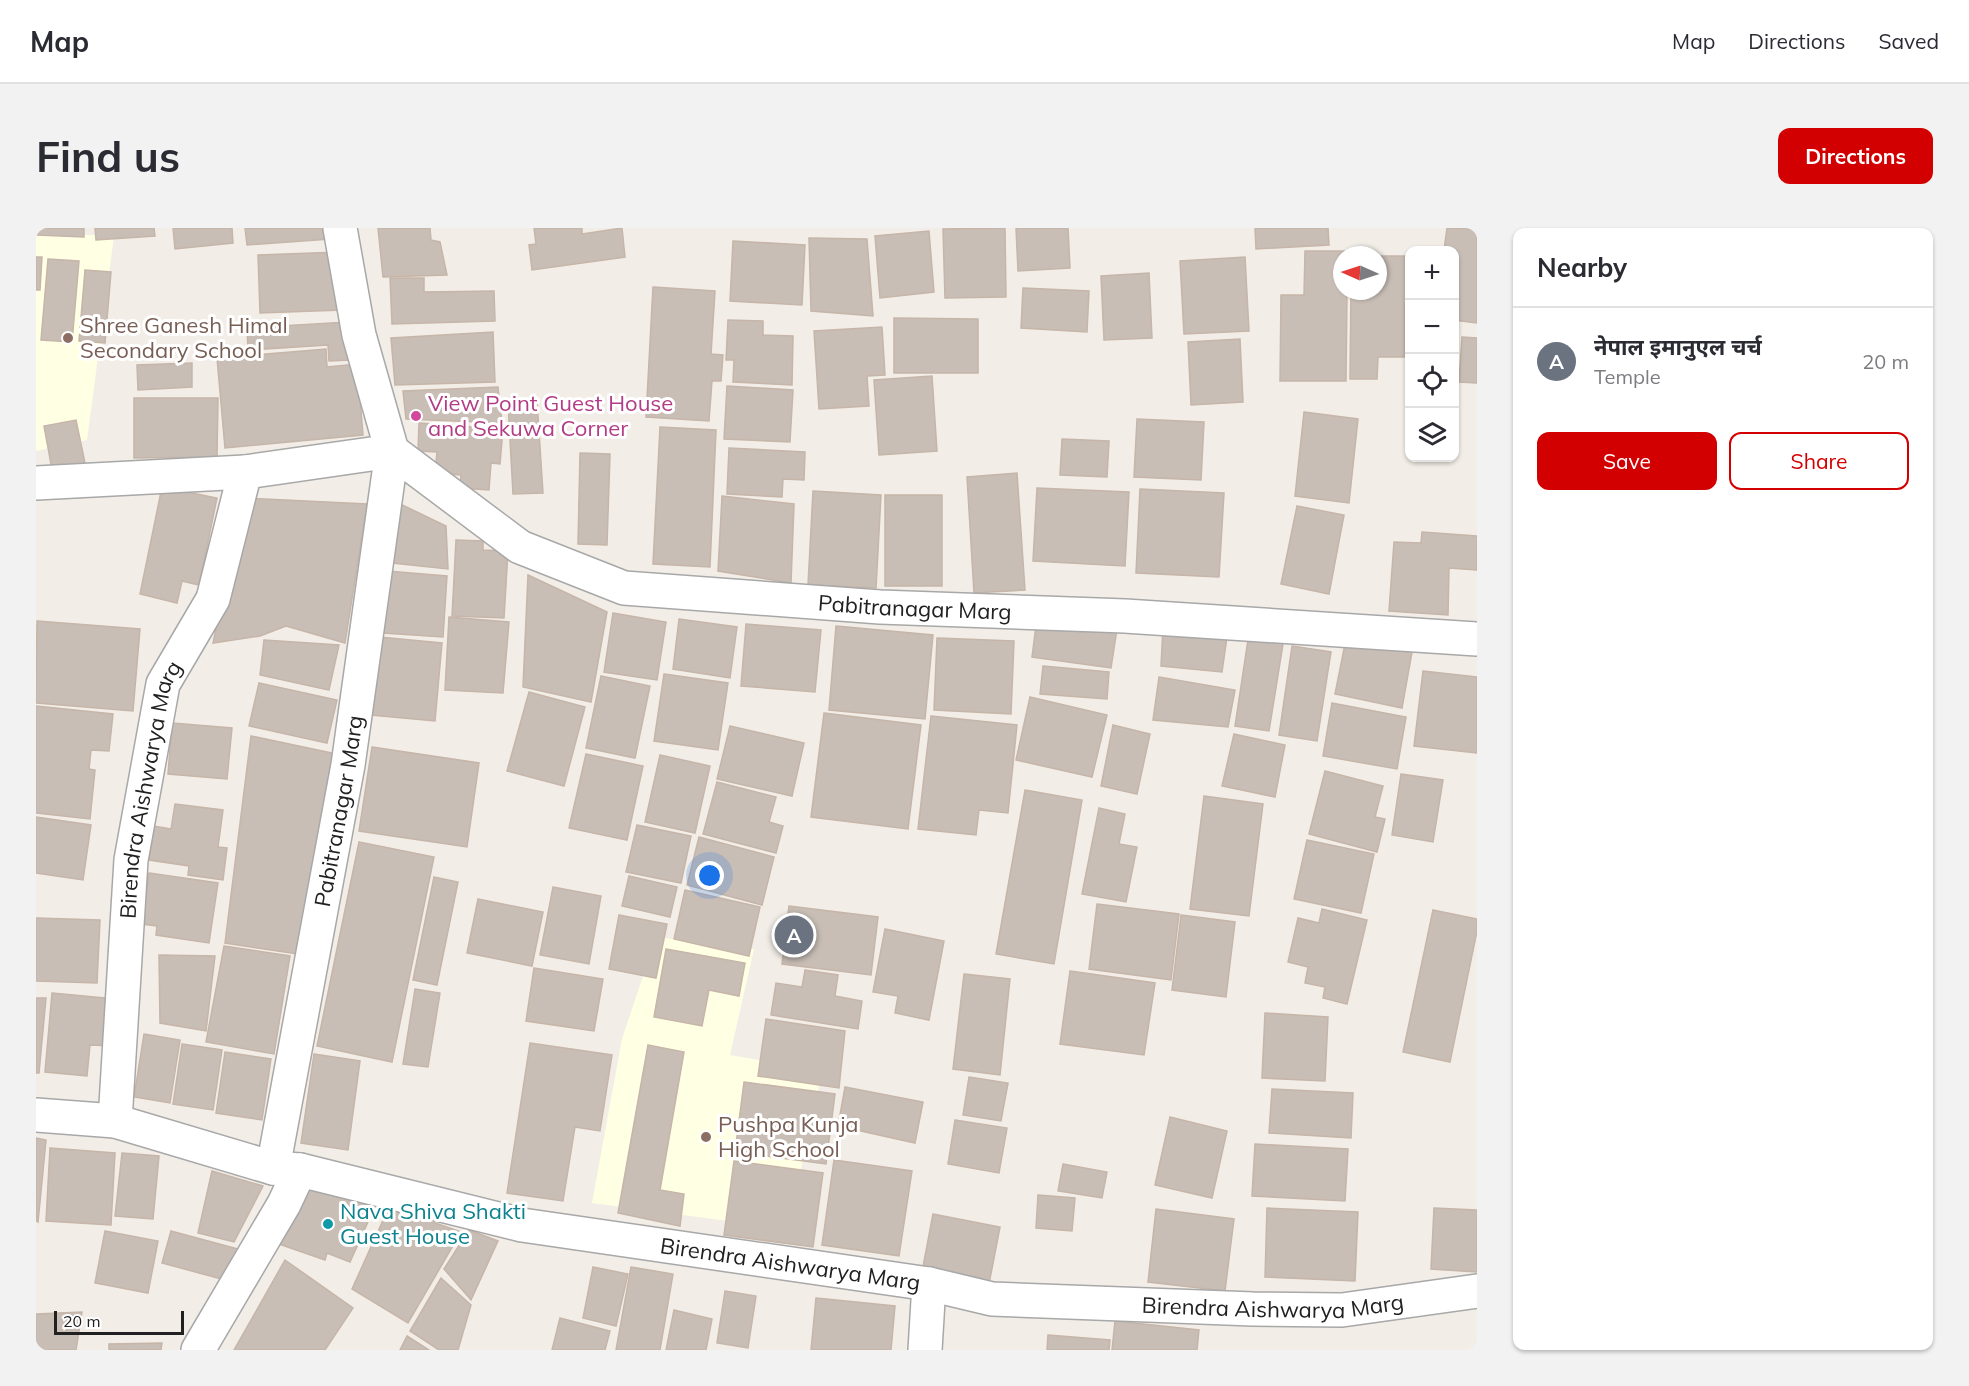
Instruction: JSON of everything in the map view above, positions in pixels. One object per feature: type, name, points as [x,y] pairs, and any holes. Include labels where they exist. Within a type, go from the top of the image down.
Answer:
[{"type":"street","points":[[36,483],[245,472],[392,451],[359,335],[340,228]]},
{"type":"street","name":"Pabitranagar Marg","points":[[198,1350],[284,1204],[286,1169],[348,765],[392,451],[520,547],[624,588],[880,607],[1125,616],[1477,639]]},
{"type":"street","name":"Birendra Aishwarya Marg","points":[[115,1121],[130,860],[163,684],[213,599],[245,472]]},
{"type":"street","name":"Birendra Aishwarya Marg","points":[[36,1115],[115,1121],[286,1169],[522,1225],[929,1284],[992,1299],[1342,1311],[1477,1291]]},
{"type":"street","points":[[925,1350],[929,1284]]},
{"type":"shaded area","name":"Shree Ganesh Himal Secondary School","points":[[36,233],[114,236],[87,440],[36,451]]},
{"type":"shaded area","name":"Pushpa Kunja High School","points":[[656,937],[754,949],[730,1055],[822,1071],[788,1229],[592,1203],[622,1039]]},
{"type":"building","points":[[36,228],[84,228],[84,237],[36,235]]},
{"type":"building","points":[[95,228],[154,228],[155,236],[96,240]]},
{"type":"building","points":[[173,228],[232,228],[233,243],[175,249]]},
{"type":"building","points":[[245,228],[329,228],[330,239],[247,245]]},
{"type":"building","points":[[378,228],[430,228],[431,240],[440,242],[447,275],[383,277]]},
{"type":"building","points":[[534,228],[582,228],[582,234],[622,228],[625,257],[532,270],[529,245],[536,244]]},
{"type":"building","points":[[1005,228],[1006,297],[945,298],[943,229]]},
{"type":"building","points":[[1016,228],[1068,228],[1070,268],[1018,271]]},
{"type":"building","points":[[1255,228],[1328,228],[1329,245],[1256,249]]},
{"type":"building","points":[[1447,228],[1477,229],[1477,323],[1459,321],[1459,246],[1445,246]]},
{"type":"building","points":[[929,231],[934,292],[880,298],[875,236]]},
{"type":"building","points":[[809,238],[867,239],[873,316],[811,311]]},
{"type":"building","points":[[733,241],[805,245],[802,305],[730,301]]},
{"type":"building","points":[[1305,251],[1333,251],[1333,300],[1347,300],[1346,381],[1280,381],[1281,295],[1304,295]]},
{"type":"building","points":[[340,252],[342,310],[260,313],[258,255]]},
{"type":"building","points":[[1387,256],[1405,256],[1405,357],[1378,357],[1377,379],[1350,379],[1351,300],[1387,300]]},
{"type":"building","points":[[36,257],[42,257],[40,290],[36,290]]},
{"type":"building","points":[[1245,257],[1249,331],[1184,334],[1180,261]]},
{"type":"building","points":[[48,259],[79,261],[72,342],[41,340]]},
{"type":"building","points":[[85,270],[111,272],[105,343],[79,341]]},
{"type":"building","points":[[1149,273],[1152,338],[1104,340],[1101,276]]},
{"type":"building","points":[[390,278],[424,278],[424,292],[494,291],[495,321],[392,324]]},
{"type":"building","points":[[653,287],[715,291],[711,354],[723,355],[721,381],[712,381],[709,421],[646,417]]},
{"type":"building","points":[[1023,288],[1089,291],[1087,332],[1021,328]]},
{"type":"building","points":[[894,318],[978,319],[978,373],[894,373]]},
{"type":"building","points":[[728,320],[763,321],[763,335],[793,336],[792,385],[733,382],[734,360],[726,360]]},
{"type":"building","points":[[348,322],[351,360],[329,361],[328,345],[248,350],[247,328]]},
{"type":"building","points":[[882,327],[885,375],[867,376],[869,406],[819,409],[814,331]]},
{"type":"building","points":[[493,332],[495,382],[395,385],[391,338]]},
{"type":"building","points":[[1462,337],[1477,338],[1477,383],[1459,382]]},
{"type":"building","points":[[1240,339],[1243,402],[1191,405],[1188,342]]},
{"type":"building","points":[[326,349],[327,367],[357,364],[363,435],[225,448],[217,358]]},
{"type":"building","points":[[192,363],[192,387],[138,390],[137,365]]},
{"type":"building","points":[[932,376],[937,451],[879,455],[874,380]]},
{"type":"building","points":[[727,386],[793,390],[790,442],[724,439]]},
{"type":"building","points":[[498,387],[502,423],[406,419],[403,391]]},
{"type":"building","points":[[134,398],[218,398],[217,457],[134,458]]},
{"type":"building","points":[[537,401],[543,493],[513,494],[508,403]]},
{"type":"building","points":[[1304,412],[1358,419],[1349,503],[1295,496]]},
{"type":"building","points":[[1137,419],[1204,422],[1201,480],[1134,477]]},
{"type":"building","points":[[76,420],[86,468],[53,475],[44,426]]},
{"type":"building","points":[[419,423],[503,429],[500,464],[491,463],[489,490],[460,488],[461,475],[435,473],[437,452],[418,451]]},
{"type":"building","points":[[660,427],[716,430],[710,567],[653,564]]},
{"type":"building","points":[[1062,439],[1109,441],[1107,477],[1060,475]]},
{"type":"building","points":[[729,448],[805,452],[804,480],[783,479],[782,497],[727,494]]},
{"type":"building","points":[[580,453],[610,454],[607,545],[578,544]]},
{"type":"building","points":[[1017,473],[1025,590],[974,593],[967,477]]},
{"type":"building","points":[[162,487],[217,498],[199,585],[182,581],[177,603],[140,594]]},
{"type":"building","points":[[1037,488],[1129,492],[1125,566],[1033,561]]},
{"type":"building","points":[[1140,489],[1224,493],[1219,577],[1136,573]]},
{"type":"building","points":[[813,491],[881,495],[876,588],[808,585]]},
{"type":"building","points":[[885,495],[942,495],[942,586],[885,586]]},
{"type":"building","points":[[722,496],[794,504],[791,583],[718,571]]},
{"type":"building","points":[[243,498],[367,504],[345,643],[286,626],[260,636],[213,643]]},
{"type":"building","points":[[394,501],[446,526],[448,569],[383,562]]},
{"type":"building","points":[[1297,506],[1344,515],[1329,594],[1281,584]]},
{"type":"building","points":[[1422,532],[1477,536],[1477,570],[1449,568],[1448,615],[1389,611],[1394,542],[1421,543]]},
{"type":"building","points":[[456,540],[483,541],[483,550],[508,551],[504,618],[452,616]]},
{"type":"building","points":[[387,571],[447,576],[443,637],[383,633]]},
{"type":"building","points":[[528,575],[607,612],[591,702],[523,687]]},
{"type":"building","points":[[613,613],[666,622],[657,680],[604,672]]},
{"type":"building","points":[[449,617],[509,622],[503,693],[445,690]]},
{"type":"building","points":[[1037,618],[1117,629],[1111,668],[1032,657]]},
{"type":"building","points":[[679,619],[737,627],[730,678],[673,669]]},
{"type":"building","points":[[37,621],[140,629],[133,711],[36,703]]},
{"type":"building","points":[[746,624],[821,630],[815,692],[741,686]]},
{"type":"building","points":[[836,626],[933,635],[925,719],[829,710]]},
{"type":"building","points":[[1163,627],[1227,637],[1222,672],[1161,666]]},
{"type":"building","points":[[1249,633],[1284,638],[1269,731],[1235,726]]},
{"type":"building","points":[[379,637],[442,643],[435,721],[371,715]]},
{"type":"building","points":[[937,638],[1014,641],[1011,714],[934,710]]},
{"type":"building","points":[[1346,639],[1412,652],[1402,708],[1335,694]]},
{"type":"building","points":[[264,640],[339,645],[329,690],[260,675]]},
{"type":"building","points":[[1292,646],[1331,652],[1317,741],[1279,735]]},
{"type":"building","points":[[1043,666],[1109,672],[1107,699],[1040,694]]},
{"type":"building","points":[[1423,671],[1477,677],[1477,753],[1414,746]]},
{"type":"building","points":[[664,674],[728,683],[718,750],[654,741]]},
{"type":"building","points":[[601,676],[650,686],[635,758],[586,748]]},
{"type":"building","points":[[1159,677],[1235,690],[1228,727],[1153,720]]},
{"type":"building","points":[[259,683],[337,700],[327,743],[249,726]]},
{"type":"building","points":[[529,692],[585,707],[564,786],[507,771]]},
{"type":"building","points":[[1030,697],[1107,715],[1092,777],[1016,760]]},
{"type":"building","points":[[1332,703],[1406,717],[1397,769],[1323,756]]},
{"type":"building","points":[[36,706],[113,714],[109,751],[91,750],[89,769],[95,770],[90,819],[36,813]]},
{"type":"building","points":[[824,713],[921,725],[908,829],[811,817]]},
{"type":"building","points":[[931,716],[1017,725],[1008,813],[979,810],[976,835],[918,829]]},
{"type":"building","points":[[172,723],[232,728],[227,779],[168,774]]},
{"type":"building","points":[[1113,725],[1150,734],[1137,794],[1101,786]]},
{"type":"building","points":[[730,726],[804,743],[792,796],[717,779]]},
{"type":"building","points":[[1234,734],[1285,745],[1275,797],[1222,786]]},
{"type":"building","points":[[251,736],[337,754],[304,955],[225,943]]},
{"type":"building","points":[[372,747],[479,763],[467,847],[359,831]]},
{"type":"building","points":[[586,754],[643,766],[627,840],[569,828]]},
{"type":"building","points":[[660,755],[710,766],[695,833],[645,822]]},
{"type":"building","points":[[1325,771],[1383,786],[1375,817],[1385,819],[1377,852],[1309,834]]},
{"type":"building","points":[[1401,774],[1443,780],[1433,842],[1392,835]]},
{"type":"building","points":[[717,782],[776,797],[769,822],[783,826],[776,853],[703,834]]},
{"type":"building","points":[[1025,790],[1082,800],[1054,964],[996,954]]},
{"type":"building","points":[[1204,796],[1263,804],[1249,916],[1190,909]]},
{"type":"building","points":[[175,804],[223,810],[218,847],[227,848],[223,880],[188,875],[189,866],[149,860],[154,826],[171,829]]},
{"type":"building","points":[[1099,808],[1125,814],[1119,844],[1137,847],[1126,902],[1082,894]]},
{"type":"building","points":[[36,817],[91,825],[83,880],[36,873]]},
{"type":"building","points":[[637,825],[691,836],[681,883],[626,872]]},
{"type":"building","points":[[699,837],[774,857],[762,905],[687,885]]},
{"type":"building","points":[[1307,840],[1374,854],[1361,913],[1294,899]]},
{"type":"building","points":[[359,842],[434,857],[392,1062],[317,1046]]},
{"type":"building","points":[[149,873],[218,883],[209,943],[156,935],[157,926],[142,924]]},
{"type":"building","points":[[629,876],[677,887],[670,917],[622,906]]},
{"type":"building","points":[[434,877],[458,882],[437,985],[413,980]]},
{"type":"building","points":[[553,887],[601,896],[589,964],[540,955]]},
{"type":"building","points":[[685,890],[760,907],[749,956],[674,939]]},
{"type":"building","points":[[478,899],[543,912],[532,966],[467,953]]},
{"type":"building","points":[[1097,904],[1179,914],[1171,980],[1089,969]]},
{"type":"building","points":[[789,906],[878,917],[871,975],[782,964]]},
{"type":"building","points":[[1322,909],[1367,920],[1347,1004],[1323,998],[1325,987],[1305,983],[1308,967],[1288,962],[1298,918],[1319,923]]},
{"type":"building","points":[[1433,910],[1477,919],[1477,931],[1450,1062],[1403,1052]]},
{"type":"building","points":[[619,915],[667,924],[656,978],[609,969]]},
{"type":"building","points":[[1181,915],[1235,922],[1226,997],[1172,990]]},
{"type":"building","points":[[36,918],[100,920],[97,983],[36,981]]},
{"type":"building","points":[[885,929],[944,941],[929,1020],[895,1013],[898,996],[873,992]]},
{"type":"building","points":[[224,946],[290,956],[274,1054],[206,1042]]},
{"type":"building","points":[[666,949],[745,963],[739,996],[709,990],[702,1026],[654,1017]]},
{"type":"building","points":[[159,955],[215,956],[206,1031],[160,1023]]},
{"type":"building","points":[[534,968],[603,979],[594,1031],[526,1021]]},
{"type":"building","points":[[805,970],[838,975],[835,996],[862,1001],[858,1029],[771,1015],[776,983],[802,987]]},
{"type":"building","points":[[1070,971],[1155,983],[1144,1055],[1060,1044]]},
{"type":"building","points":[[964,974],[1010,979],[1000,1075],[953,1069]]},
{"type":"building","points":[[415,989],[440,993],[428,1067],[403,1064]]},
{"type":"building","points":[[52,993],[115,999],[111,1046],[90,1045],[87,1076],[45,1072]]},
{"type":"building","points":[[36,998],[46,998],[39,1073],[36,1073]]},
{"type":"building","points":[[1265,1013],[1328,1017],[1325,1081],[1262,1078]]},
{"type":"building","points":[[766,1019],[845,1031],[839,1088],[758,1076]]},
{"type":"building","points":[[144,1034],[180,1040],[170,1103],[134,1097]]},
{"type":"building","points":[[530,1043],[612,1055],[600,1131],[575,1127],[563,1201],[507,1193]]},
{"type":"building","points":[[182,1044],[222,1050],[213,1110],[173,1104]]},
{"type":"building","points":[[648,1045],[684,1052],[660,1190],[684,1194],[680,1226],[618,1213]]},
{"type":"building","points":[[225,1052],[271,1059],[262,1120],[216,1113]]},
{"type":"building","points":[[314,1054],[360,1061],[348,1150],[301,1143]]},
{"type":"building","points":[[969,1077],[1008,1083],[1001,1121],[963,1115]]},
{"type":"building","points":[[744,1082],[835,1094],[826,1164],[735,1152]]},
{"type":"building","points":[[845,1087],[923,1102],[915,1143],[838,1126]]},
{"type":"building","points":[[1272,1089],[1353,1093],[1351,1138],[1269,1133]]},
{"type":"building","points":[[1170,1117],[1227,1131],[1212,1198],[1155,1185]]},
{"type":"building","points":[[955,1120],[1007,1128],[999,1173],[948,1164]]},
{"type":"building","points":[[36,1138],[46,1140],[38,1222],[36,1221]]},
{"type":"building","points":[[1255,1144],[1348,1149],[1345,1201],[1252,1196]]},
{"type":"building","points":[[50,1148],[115,1153],[111,1225],[46,1221]]},
{"type":"building","points":[[122,1153],[159,1156],[153,1219],[115,1216]]},
{"type":"building","points":[[834,1160],[912,1171],[899,1256],[822,1245]]},
{"type":"building","points":[[734,1161],[823,1173],[813,1247],[724,1235]]},
{"type":"building","points":[[1063,1164],[1107,1172],[1102,1198],[1058,1191]]},
{"type":"building","points":[[212,1171],[263,1186],[234,1242],[198,1233]]},
{"type":"building","name":"Nava Shiva Shakti Guest House","points":[[310,1186],[376,1204],[350,1262],[327,1253],[325,1260],[279,1244]]},
{"type":"building","points":[[1038,1195],[1075,1198],[1072,1231],[1036,1228]]},
{"type":"building","points":[[389,1207],[461,1232],[408,1323],[352,1289]]},
{"type":"building","points":[[1267,1208],[1358,1212],[1355,1281],[1265,1277]]},
{"type":"building","points":[[1434,1208],[1477,1210],[1477,1272],[1431,1269]]},
{"type":"building","points":[[1156,1209],[1234,1219],[1225,1291],[1148,1282]]},
{"type":"building","points":[[933,1214],[1000,1227],[989,1284],[922,1272]]},
{"type":"building","points":[[469,1230],[498,1241],[471,1300],[444,1269]]},
{"type":"building","points":[[105,1231],[158,1241],[148,1293],[95,1283]]},
{"type":"building","points":[[171,1231],[238,1249],[229,1281],[162,1263]]},
{"type":"building","points":[[285,1260],[353,1308],[325,1350],[234,1350]]},
{"type":"building","points":[[593,1267],[628,1274],[616,1326],[583,1318]]},
{"type":"building","points":[[631,1267],[673,1274],[660,1350],[616,1350]]},
{"type":"building","points":[[441,1278],[471,1305],[458,1350],[439,1350],[410,1331]]},
{"type":"building","points":[[725,1291],[756,1296],[748,1348],[717,1343]]},
{"type":"building","points":[[816,1298],[895,1306],[891,1350],[811,1350]]},
{"type":"building","points":[[674,1310],[712,1319],[706,1350],[666,1350]]},
{"type":"building","points":[[82,1312],[76,1350],[36,1350],[36,1314]]},
{"type":"building","points":[[560,1318],[610,1331],[605,1350],[552,1350]]},
{"type":"building","points":[[1115,1321],[1199,1330],[1197,1350],[1112,1350]]},
{"type":"building","points":[[1048,1335],[1110,1340],[1109,1350],[1047,1350]]},
{"type":"building","points":[[407,1336],[429,1350],[400,1350]]},
{"type":"building","points":[[162,1343],[161,1350],[109,1350],[109,1344]]},
{"type":"place","name":"Shree Ganesh Himal Secondary School","points":[[68,338]]},
{"type":"place","name":"View Point Guest House and Sekuwa Corner","points":[[416,416]]},
{"type":"place","name":"नेपाल इमानुएल चर्च","points":[[794,935]]},
{"type":"place","name":"Pushpa Kunja High School","points":[[706,1137]]},
{"type":"place","name":"Nava Shiva Shakti Guest House","points":[[328,1224]]}]
